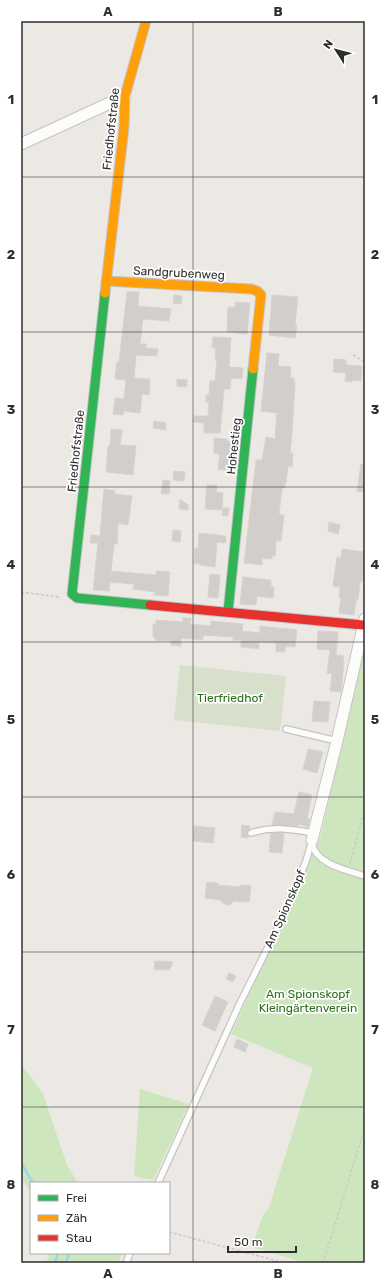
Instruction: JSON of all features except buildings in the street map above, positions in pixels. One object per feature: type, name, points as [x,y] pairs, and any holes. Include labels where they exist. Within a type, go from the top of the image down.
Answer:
[{"type":"street","name":"Friedhofstraße","points":[[73,596],[72,592],[124,127],[125,96],[146,21]]},
{"type":"street","points":[[21,144],[125,96]]},
{"type":"street","name":"Sandgrubenweg","points":[[106,282],[250,289]]},
{"type":"street","name":"Hohestieg","points":[[228,612],[261,298],[258,292],[250,289]]},
{"type":"street","points":[[73,596],[77,598],[228,612],[364,622]]},
{"type":"street","name":"Am Spionskopf","points":[[313,836],[337,741],[364,622]]},
{"type":"lane","points":[[286,729],[337,741]]},
{"type":"lane","points":[[251,834],[265,829],[288,829],[313,836],[313,848],[319,858],[365,876]]},
{"type":"lane","name":"Am Spionskopf","points":[[158,1182],[240,1004],[287,909],[306,861],[313,836]]},
{"type":"path","points":[[354,355],[365,362]]},
{"type":"path","points":[[21,592],[62,597],[73,596]]},
{"type":"path","points":[[348,870],[365,809]]},
{"type":"path","points":[[323,1263],[365,1127]]},
{"type":"path","points":[[170,1232],[286,1263]]},
{"type":"green space","name":"Am Spionskopf Kleingärtenverein","points":[[365,639],[365,1263],[306,1263],[252,1247],[262,1217],[269,1207],[313,1068],[231,1034],[321,835]]},
{"type":"green space","name":"Tierfriedhof","points":[[180,665],[286,676],[280,731],[174,720]]},
{"type":"green space","points":[[21,1064],[43,1094],[67,1165],[77,1182],[30,1182],[30,1191],[21,1179]]},
{"type":"green space","points":[[140,1089],[189,1104],[153,1180],[134,1176]]},
{"type":"green space","points":[[50,1254],[122,1254],[118,1263],[46,1263]]},
{"type":"waterway","points":[[21,1163],[32,1182]]},
{"type":"waterway","points":[[55,1263],[58,1254]]},
{"type":"waterway","points":[[66,1263],[69,1254]]},
{"type":"traffic: fast","points":[[105,293],[72,594],[77,598],[150,605]]},
{"type":"traffic: fast","points":[[228,612],[253,369]]},
{"type":"traffic: slow","points":[[105,293],[124,127],[125,96],[146,21]]},
{"type":"traffic: slow","points":[[106,281],[251,289],[257,291],[261,295],[253,369]]},
{"type":"traffic: jam","points":[[150,605],[363,625]]}]
